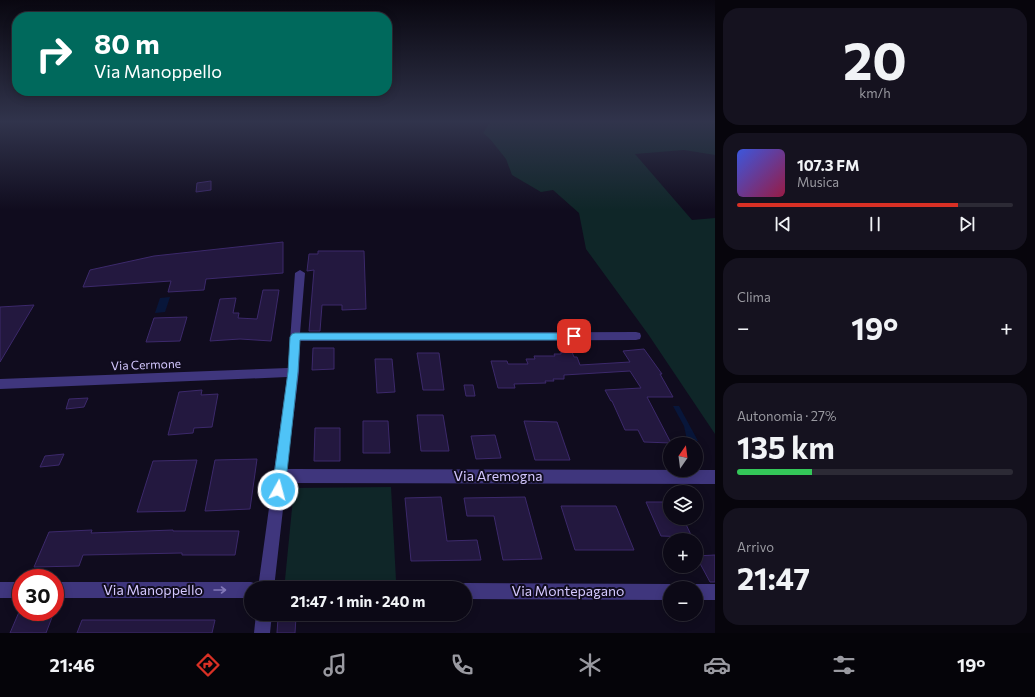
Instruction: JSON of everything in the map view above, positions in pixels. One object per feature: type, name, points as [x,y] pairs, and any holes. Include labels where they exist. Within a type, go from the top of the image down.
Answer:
[{"type":"street","points":[[267,581],[293,372],[300,273]]},
{"type":"street","points":[[295,337],[636,336]]},
{"type":"street","name":"Via Cermone","points":[[0,384],[293,372]]},
{"type":"street","name":"Via Aremogna","points":[[280,476],[715,477]]},
{"type":"street","points":[[0,590],[12,590]]},
{"type":"street","name":"Via Manoppello","points":[[64,590],[244,590]]},
{"type":"street","name":"Via Montepagano","points":[[472,591],[663,592]]},
{"type":"street","points":[[703,592],[715,592]]},
{"type":"street","points":[[262,633],[263,621]]},
{"type":"green space","points":[[499,151],[677,151],[635,154],[692,220],[715,218],[715,434],[648,334],[586,249],[579,213],[553,190],[541,192],[512,175],[506,159]]},
{"type":"green space","points":[[687,151],[715,151],[715,155]]},
{"type":"green space","points":[[391,487],[396,580],[285,580],[294,488]]},
{"type":"water","points":[[170,297],[165,312],[155,313],[160,298]]},
{"type":"water","points":[[673,406],[679,406],[696,437],[686,437],[684,426]]},
{"type":"building","points":[[211,181],[211,190],[196,192],[197,183]]},
{"type":"building","points":[[283,242],[283,273],[206,279],[204,290],[168,292],[171,281],[83,287],[90,270],[154,256]]},
{"type":"building","points":[[318,251],[364,251],[366,309],[342,310],[342,305],[322,305],[320,331],[309,331],[314,270],[307,271],[309,254],[318,254]]},
{"type":"building","points":[[263,290],[279,290],[271,341],[240,339],[210,341],[220,299],[236,298],[233,313],[239,313],[238,318],[257,319]]},
{"type":"building","points":[[34,305],[0,362],[0,307]]},
{"type":"building","points":[[187,317],[180,341],[146,342],[154,318]]},
{"type":"building","points":[[313,348],[334,348],[334,369],[312,370]]},
{"type":"building","points":[[644,349],[662,374],[660,374],[673,397],[647,397],[668,437],[663,437],[663,443],[644,442],[638,430],[625,430],[612,401],[605,390],[641,388],[630,371],[564,375],[564,379],[553,379],[554,381],[545,381],[546,383],[514,384],[515,388],[498,388],[491,361],[507,361],[508,364],[528,364],[526,359],[535,359],[534,356],[555,356],[554,354],[561,354],[561,352],[572,352],[574,357],[577,357],[580,365],[630,362],[623,351]]},
{"type":"building","points":[[417,353],[439,353],[444,390],[423,390]]},
{"type":"building","points":[[375,359],[392,359],[395,392],[377,393]]},
{"type":"building","points":[[464,385],[473,385],[475,396],[466,396]]},
{"type":"building","points":[[202,390],[201,395],[218,394],[212,427],[194,428],[193,433],[168,435],[179,392]]},
{"type":"building","points":[[88,398],[84,407],[66,409],[69,399]]},
{"type":"building","points":[[417,415],[443,415],[449,451],[421,451]]},
{"type":"building","points":[[363,421],[388,421],[390,453],[363,453]]},
{"type":"building","points":[[524,421],[557,422],[570,460],[535,460]]},
{"type":"building","points":[[315,428],[340,428],[340,461],[314,461]]},
{"type":"building","points":[[495,435],[501,458],[476,459],[471,436]]},
{"type":"building","points":[[64,454],[59,465],[40,467],[45,456]]},
{"type":"building","points":[[257,459],[250,509],[205,511],[215,460]]},
{"type":"building","points":[[197,460],[185,511],[137,512],[153,461]]},
{"type":"building","points":[[441,497],[447,541],[477,540],[481,560],[411,561],[405,498]]},
{"type":"building","points":[[525,497],[542,559],[503,560],[494,516],[467,516],[464,498]]},
{"type":"building","points":[[646,502],[663,502],[663,525],[686,525],[690,533],[663,533],[663,536],[661,536]]},
{"type":"building","points":[[561,506],[616,506],[634,550],[575,550]]},
{"type":"building","points":[[92,530],[91,533],[173,530],[239,531],[235,555],[182,555],[182,553],[83,555],[79,566],[34,567],[49,532]]},
{"type":"building","points":[[715,555],[715,582],[710,582],[703,569],[703,556]]},
{"type":"building","points":[[82,620],[215,620],[212,633],[77,633]]},
{"type":"building","points":[[15,621],[51,621],[46,633],[10,633]]},
{"type":"building","points":[[278,621],[296,621],[295,633],[277,633]]},
{"type":"route","points":[[278,490],[293,372],[295,337],[574,336]]}]
